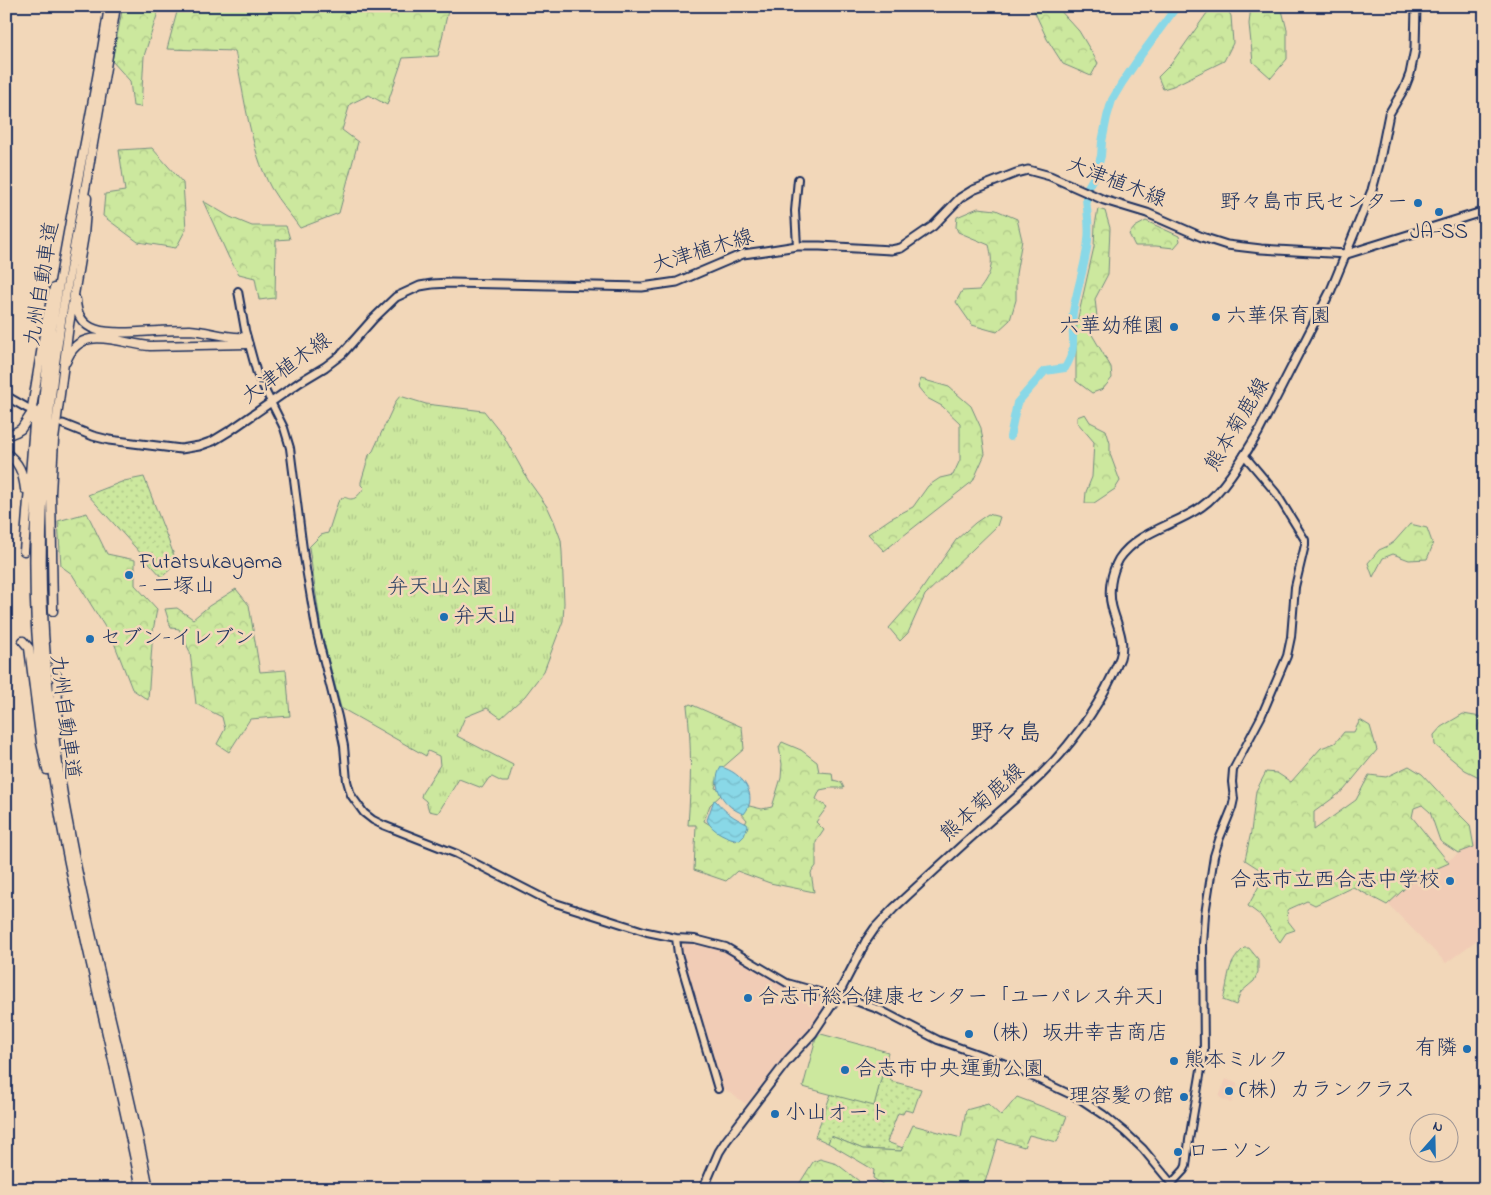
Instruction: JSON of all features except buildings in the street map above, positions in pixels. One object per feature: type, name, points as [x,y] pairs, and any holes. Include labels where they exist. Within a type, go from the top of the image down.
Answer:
[{"type":"highway","name":"九州自動車道","points":[[109,6],[73,205],[44,387],[34,549],[36,626],[48,750],[70,866],[142,1189]]},
{"type":"highway","name":"九州自動車道","points":[[116,6],[61,323],[51,402],[43,491],[42,568],[44,637],[54,732],[67,816],[86,911],[149,1189]]},
{"type":"highway","points":[[53,611],[52,477],[54,440],[69,325],[84,235],[91,157]]},
{"type":"highway","points":[[6,436],[16,432],[25,425],[33,404],[46,322],[73,205]]},
{"type":"highway","points":[[78,273],[77,310],[87,325],[98,331],[112,333],[190,330],[247,340]]},
{"type":"highway","points":[[59,401],[64,387],[68,356],[74,348],[88,340],[97,338],[150,346],[247,340]]},
{"type":"highway","points":[[24,551],[37,379]]},
{"type":"highway","points":[[6,453],[14,459],[21,469],[28,506]]},
{"type":"highway","points":[[23,641],[28,648],[41,743],[70,866]]},
{"type":"highway","points":[[57,676],[58,730],[67,816]]},
{"type":"main road","name":"熊本菊鹿線","points":[[703,1189],[719,1152],[726,1141],[788,1060],[813,1033],[837,997],[866,940],[875,928],[894,908],[1039,777],[1065,749],[1089,717],[1109,683],[1121,653],[1121,638],[1112,607],[1110,590],[1112,577],[1118,561],[1127,549],[1141,538],[1203,506],[1222,485],[1244,456],[1258,433],[1331,290],[1372,190],[1389,114],[1410,74],[1415,49],[1416,6]]},
{"type":"main road","name":"大津植木線","points":[[63,424],[109,440],[181,449],[199,446],[213,441],[325,367],[342,354],[387,305],[405,292],[420,286],[451,283],[642,287],[677,282],[743,254],[797,246],[892,250],[901,248],[932,226],[960,198],[973,190],[1016,172],[1028,170],[1050,176],[1104,200],[1147,213],[1202,237],[1227,245],[1261,249],[1347,254],[1485,210]]},
{"type":"main road","points":[[6,396],[27,408]]},
{"type":"street","points":[[797,246],[795,211],[798,179]]},
{"type":"street","points":[[238,290],[247,340],[257,374],[284,428],[290,448],[304,557],[317,634],[344,746],[347,781],[351,796],[364,813],[378,822],[457,854],[549,901],[647,932],[676,938],[695,939],[726,947],[788,983],[850,999],[880,1010],[938,1040],[1003,1063],[1080,1100],[1104,1115],[1143,1149],[1174,1186],[1186,1166],[1204,1052],[1203,945],[1205,914],[1214,856],[1232,808],[1234,798],[1233,770],[1262,717],[1287,656],[1291,637],[1295,587],[1306,546],[1305,540],[1276,493],[1244,456]]},
{"type":"street","points":[[676,938],[678,954],[718,1089]]},
{"type":"shaded area","name":"合志市立西合志中学校","points":[[1485,837],[1485,934],[1446,963],[1385,901]]},
{"type":"shaded area","points":[[686,943],[724,951],[740,958],[788,988],[818,996],[823,999],[825,1004],[814,1024],[778,1064],[746,1104],[723,1088],[681,947]]},
{"type":"shaded area","name":"(株）カランクラス","points":[[1226,1079],[1238,1084],[1231,1103],[1219,1097]]},
{"type":"green space","points":[[123,6],[160,6],[144,56],[141,107],[133,106],[130,81],[112,61]]},
{"type":"green space","points":[[181,6],[449,6],[438,56],[403,58],[387,105],[369,95],[350,104],[342,130],[358,142],[339,213],[300,228],[274,193],[264,173],[248,121],[235,51],[167,49],[177,12]]},
{"type":"green space","points":[[1032,6],[1056,6],[1079,31],[1098,63],[1091,76],[1063,64],[1047,39]]},
{"type":"green space","points":[[1212,6],[1226,6],[1231,16],[1233,43],[1224,61],[1163,89],[1158,77],[1171,64]]},
{"type":"green space","points":[[1251,6],[1281,6],[1287,30],[1287,59],[1271,78],[1253,62],[1249,24]]},
{"type":"green space","points":[[152,148],[183,183],[186,229],[176,248],[138,242],[103,216],[105,194],[125,191],[119,150]]},
{"type":"green space","points":[[203,201],[230,217],[252,226],[286,226],[290,239],[276,240],[275,298],[259,300],[255,278],[239,274],[229,258]]},
{"type":"green space","points":[[978,208],[996,210],[1017,219],[1022,240],[1016,274],[1016,300],[1010,320],[997,332],[972,325],[956,302],[962,291],[979,290],[989,274],[991,258],[989,245],[958,232],[956,227],[957,217]]},
{"type":"green space","points":[[1098,209],[1105,211],[1110,228],[1108,274],[1095,299],[1098,326],[1091,333],[1111,367],[1112,378],[1103,389],[1092,393],[1076,381],[1076,344],[1077,322],[1094,247]]},
{"type":"green space","points":[[1146,221],[1179,236],[1180,241],[1174,248],[1135,246],[1129,234],[1135,227]]},
{"type":"green space","points":[[921,379],[949,387],[971,406],[981,428],[985,454],[973,481],[884,551],[868,534],[890,519],[913,507],[928,486],[940,478],[953,475],[960,460],[960,423],[942,406],[927,398],[918,387]]},
{"type":"green space","name":"弁天山公園","points":[[400,396],[426,404],[484,411],[503,435],[528,480],[548,508],[561,540],[563,621],[544,671],[525,696],[501,718],[487,708],[465,717],[457,736],[513,765],[508,782],[502,782],[492,777],[489,778],[482,788],[459,779],[438,813],[429,811],[426,801],[421,797],[440,765],[439,756],[428,751],[426,756],[341,708],[322,635],[309,547],[321,535],[328,533],[338,502],[345,497],[355,498],[364,488],[361,482],[369,455],[373,451]]},
{"type":"green space","points":[[1085,414],[1090,422],[1106,430],[1110,443],[1110,454],[1120,481],[1115,489],[1094,503],[1085,503],[1086,492],[1092,477],[1094,442],[1077,422],[1077,417]]},
{"type":"green space","points":[[144,477],[177,563],[162,577],[88,495],[124,481]]},
{"type":"green space","points":[[87,513],[107,554],[135,560],[135,585],[157,609],[153,631],[148,700],[132,689],[113,640],[72,574],[61,566],[58,521]]},
{"type":"green space","points":[[988,514],[1000,517],[997,526],[925,595],[908,633],[900,641],[889,628],[918,595],[956,540]]},
{"type":"green space","points":[[1410,524],[1427,528],[1433,545],[1427,559],[1409,560],[1393,554],[1383,558],[1373,577],[1368,563],[1379,550],[1394,542]]},
{"type":"green space","points":[[236,589],[249,605],[260,672],[286,670],[290,716],[250,719],[229,752],[217,744],[225,729],[222,717],[196,704],[190,652],[179,629],[171,628],[165,609],[177,608],[193,619],[209,606]]},
{"type":"green space","points":[[690,704],[742,727],[744,749],[721,769],[715,788],[721,790],[721,795],[710,805],[704,821],[736,841],[747,820],[741,813],[745,805],[762,809],[772,807],[781,778],[782,764],[779,747],[782,742],[801,750],[817,762],[819,772],[832,773],[833,780],[841,782],[844,788],[820,790],[816,799],[827,807],[816,822],[824,830],[816,842],[816,866],[811,873],[814,892],[770,883],[737,871],[726,881],[694,870],[696,825],[688,825],[690,735],[687,706]]},
{"type":"green space","points":[[1463,714],[1485,719],[1485,780],[1465,770],[1435,745],[1434,735],[1441,727]]},
{"type":"green space","points":[[1360,720],[1370,726],[1377,750],[1344,790],[1314,812],[1314,830],[1356,800],[1369,775],[1386,777],[1409,766],[1422,774],[1470,825],[1474,847],[1458,853],[1440,841],[1430,812],[1422,805],[1414,808],[1412,817],[1449,863],[1417,877],[1387,905],[1353,887],[1315,905],[1307,901],[1287,910],[1288,921],[1295,930],[1286,933],[1280,942],[1260,915],[1248,906],[1259,886],[1259,869],[1245,860],[1251,832],[1256,791],[1266,772],[1277,773],[1291,782],[1321,748],[1335,743],[1344,732],[1354,732]]},
{"type":"green space","points":[[1244,948],[1249,948],[1258,959],[1258,972],[1254,981],[1241,992],[1236,1005],[1223,1000],[1231,966]]},
{"type":"green space","name":"合志市中央運動公園","points":[[821,1034],[888,1052],[874,1106],[803,1087],[816,1038]]},
{"type":"green space","points":[[887,1056],[891,1081],[921,1089],[913,1112],[905,1110],[903,1114],[898,1113],[887,1142],[903,1148],[901,1151],[863,1149],[831,1136],[828,1143],[815,1137],[831,1094],[874,1105]]},
{"type":"green space","points":[[1017,1097],[1067,1116],[1057,1142],[1029,1135],[1024,1147],[998,1139],[983,1189],[890,1189],[873,1178],[874,1170],[828,1143],[831,1136],[863,1149],[901,1151],[913,1125],[961,1138],[966,1110],[988,1104],[1001,1116]]},
{"type":"green space","points":[[820,1159],[837,1164],[859,1181],[857,1189],[796,1189],[813,1162]]},
{"type":"water","points":[[721,767],[735,774],[746,785],[750,799],[744,814],[725,802],[718,789],[718,774]]},
{"type":"water","points":[[714,800],[730,814],[747,824],[744,836],[740,840],[721,834],[709,824],[707,820]]},
{"type":"waterway","points":[[1088,187],[1096,173],[1101,156],[1102,142],[1112,100],[1141,55],[1177,6]]},
{"type":"waterway","points":[[1010,437],[1017,403],[1045,371],[1065,368],[1072,353],[1073,312],[1089,235],[1086,198]]},
{"type":"place","name":"野々島市民センター","points":[[1418,203]]},
{"type":"place","name":"JA-SS","points":[[1439,212]]},
{"type":"place","name":"六華保育園","points":[[1216,317]]},
{"type":"place","name":"六華幼稚園","points":[[1174,327]]},
{"type":"place","name":"Futatsukayama - 二塚山","points":[[129,575]]},
{"type":"place","name":"弁天山","points":[[444,617]]},
{"type":"place","name":"セブン-イレブン","points":[[90,639]]},
{"type":"place","name":"合志市立西合志中学校","points":[[1450,881]]},
{"type":"place","name":"合志市総合健康センター「ユーパレス弁天」","points":[[748,998]]},
{"type":"place","name":"（株）坂井幸吉商店","points":[[969,1034]]},
{"type":"place","name":"有隣","points":[[1467,1049]]},
{"type":"place","name":"熊本ミルク","points":[[1174,1061]]},
{"type":"place","name":"合志市中央運動公園","points":[[845,1070]]},
{"type":"place","name":"(株）カランクラス","points":[[1229,1091]]},
{"type":"place","name":"理容髪の館","points":[[1184,1097]]},
{"type":"place","name":"小山オート","points":[[775,1114]]},
{"type":"place","name":"ローソン","points":[[1178,1152]]},
{"type":"district","name":"野々島","points":[[1006,734]]}]
